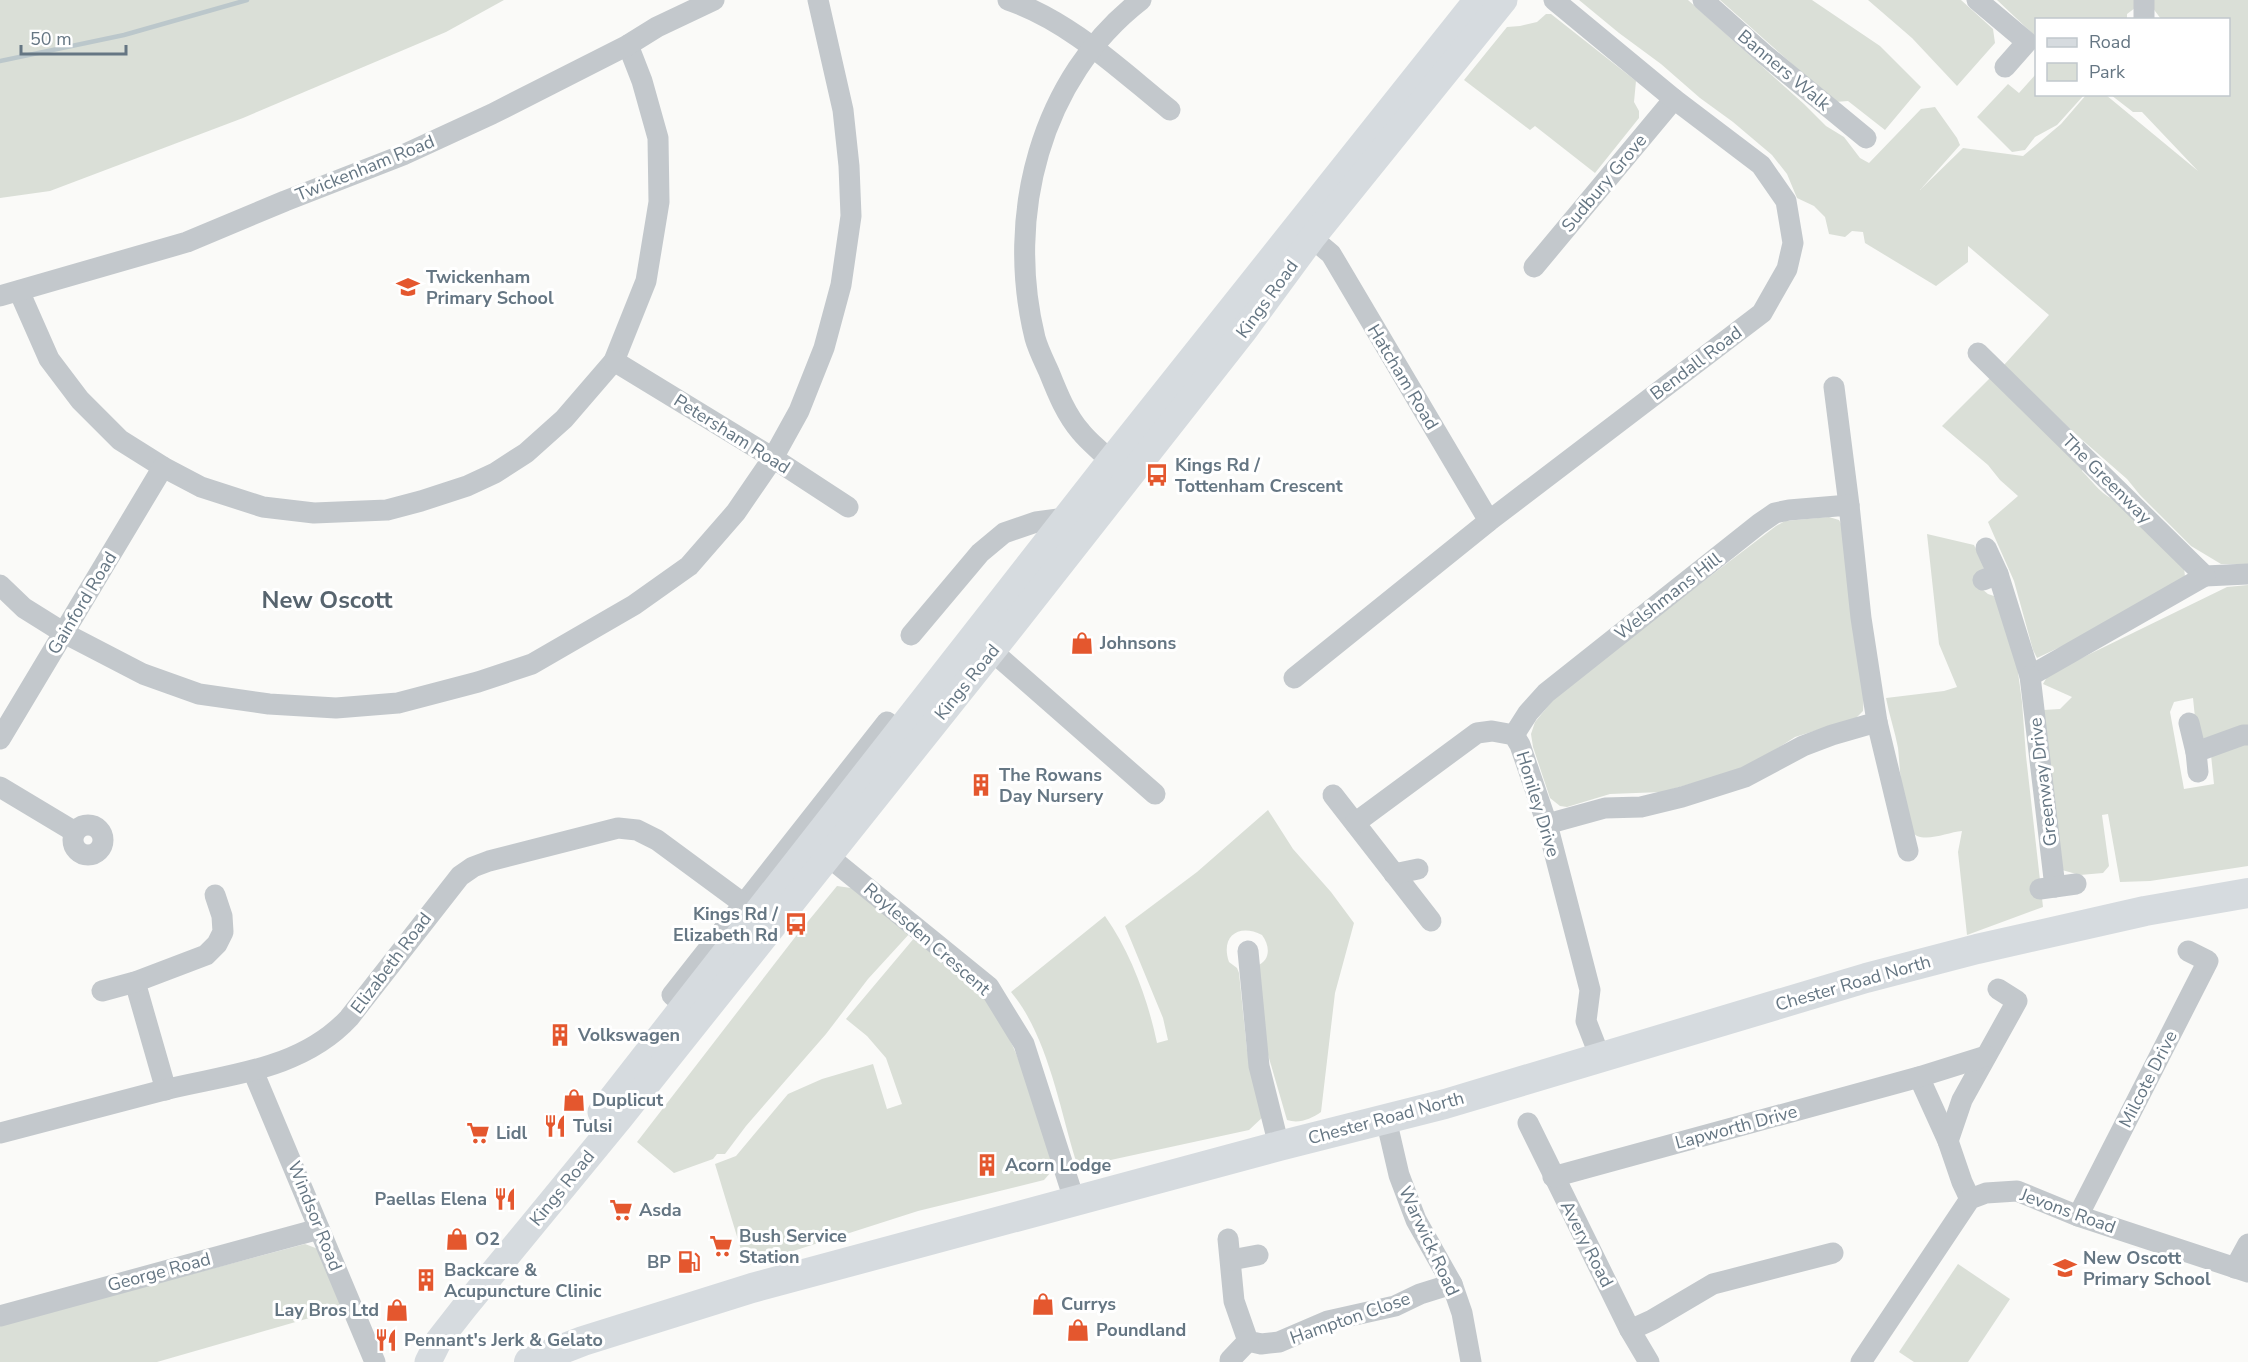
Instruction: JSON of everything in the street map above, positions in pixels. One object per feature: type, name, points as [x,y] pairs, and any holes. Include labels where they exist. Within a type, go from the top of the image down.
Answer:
[{"type":"highway","name":"Chester Road North","points":[[529,1362],[583,1341],[752,1288],[1279,1146],[1445,1104],[1866,978],[1977,949],[2145,911],[2248,893]]},
{"type":"main road","name":"Kings Road","points":[[407,1362],[684,1005],[758,914],[820,849],[992,651],[1003,618],[1065,518],[1477,0]]},
{"type":"main road","name":"Kings Road","points":[[820,849],[900,732],[1003,618],[1243,332],[1312,238],[1504,0]]},
{"type":"main road","name":"Kings Road","points":[[428,1362],[439,1340],[464,1308],[614,1125],[758,914]]},
{"type":"street","name":"Twickenham Road","points":[[10,293],[187,242],[403,155],[492,114],[628,45],[657,27],[714,0]]},
{"type":"street","points":[[0,585],[24,608],[64,633],[142,674],[199,694],[269,704],[336,708],[398,703],[478,682],[532,664],[634,606],[689,566],[736,512],[773,458],[799,411],[824,348],[841,285],[850,216],[849,166],[843,110],[818,0]]},
{"type":"street","points":[[1008,0],[1057,24],[1092,47],[1170,110]]},
{"type":"street","points":[[1110,461],[1080,432],[1059,397],[1035,339],[1024,275],[1025,211],[1040,143],[1071,77],[1092,47],[1120,16],[1141,0]]},
{"type":"street","name":"Bendall Road","points":[[1294,678],[1489,521],[1762,313],[1787,269],[1793,243],[1786,201],[1761,165],[1674,99],[1554,0]]},
{"type":"street","name":"Banners Walk","points":[[1703,0],[1765,55],[1866,138]]},
{"type":"street","points":[[1977,0],[2027,42],[2005,68]]},
{"type":"street","points":[[2144,0],[2144,18]]},
{"type":"street","points":[[10,293],[49,359],[80,400],[120,440],[201,488],[263,507],[314,513],[387,510],[467,486],[503,468],[526,453],[564,419],[614,361],[646,281],[659,202],[658,138],[642,81],[628,45]]},
{"type":"street","name":"Sudbury Grove","points":[[1534,267],[1674,99]]},
{"type":"street","name":"Hatcham Road","points":[[1312,238],[1331,254],[1489,521]]},
{"type":"street","name":"The Greenway","points":[[1978,352],[2205,576]]},
{"type":"street","name":"Petersham Road","points":[[614,361],[773,458],[848,507]]},
{"type":"street","points":[[1830,401],[1849,505],[1861,618],[1877,722],[1908,851]]},
{"type":"street","name":"Gainford Road","points":[[0,739],[163,467]]},
{"type":"street","name":"Welshmans Hill","points":[[1514,735],[1528,713],[1546,693],[1775,513],[1849,505]]},
{"type":"street","points":[[911,635],[980,553],[1004,533],[1036,522],[1065,518]]},
{"type":"street","name":"Greenway Drive","points":[[1986,548],[1991,577],[2030,676],[2048,888],[2076,884]]},
{"type":"street","points":[[2030,676],[2205,576],[2248,574]]},
{"type":"street","points":[[992,651],[1155,794]]},
{"type":"street","points":[[1547,824],[1605,808],[1641,807],[1682,797],[1745,777],[1803,746],[1877,722]]},
{"type":"street","name":"Kings Road","points":[[758,914],[887,723],[900,732]]},
{"type":"street","points":[[2189,723],[2197,762],[2242,735],[2248,735]]},
{"type":"street","name":"Honiley Drive","points":[[1355,824],[1477,733],[1492,731],[1514,735],[1520,745],[1547,824],[1590,990],[1586,1021],[1600,1057]]},
{"type":"street","points":[[0,787],[75,831]]},
{"type":"street","points":[[1333,795],[1431,921]]},
{"type":"street","name":"Elizabeth Road","points":[[0,1133],[166,1090],[253,1071],[309,1051],[337,1032],[460,876],[473,867],[489,861],[618,828],[637,830],[657,840],[758,914]]},
{"type":"street","name":"Roylesden Crescent","points":[[820,849],[989,987],[1024,1044],[1073,1202]]},
{"type":"street","points":[[1394,874],[1418,869]]},
{"type":"street","points":[[102,991],[135,982],[207,955],[217,945],[223,932],[222,916],[215,895]]},
{"type":"street","points":[[1248,951],[1259,1066],[1279,1146]]},
{"type":"street","name":"Milcote Drive","points":[[2078,1216],[2208,961],[2188,951]]},
{"type":"street","points":[[135,982],[166,1090]]},
{"type":"street","points":[[1948,1141],[1962,1100],[2017,1001],[1998,989]]},
{"type":"street","name":"Lapworth Drive","points":[[1553,1177],[1918,1077],[1986,1056]]},
{"type":"street","name":"Windsor Road","points":[[253,1071],[375,1362]]},
{"type":"street","points":[[1861,1362],[1970,1199],[1948,1141],[1918,1077]]},
{"type":"street","name":"Warwick Road","points":[[1386,1119],[1399,1175],[1416,1220],[1452,1284],[1462,1313],[1471,1362]]},
{"type":"street","name":"Avery Road","points":[[1528,1124],[1630,1330],[1649,1362]]},
{"type":"street","name":"Jevons Road","points":[[1970,1199],[1986,1193],[2017,1191],[2078,1216],[2241,1270]]},
{"type":"street","name":"George Road","points":[[0,1316],[319,1229]]},
{"type":"street","points":[[1228,1239],[1234,1301],[1248,1341],[1230,1360]]},
{"type":"street","points":[[2241,1270],[2248,1244]]},
{"type":"street","points":[[1630,1330],[1652,1320],[1713,1284],[1833,1252]]},
{"type":"street","points":[[1231,1260],[1258,1255]]},
{"type":"street","name":"Hampton Close","points":[[1248,1341],[1261,1344],[1279,1342],[1328,1321],[1395,1306],[1420,1294],[1452,1284]]},
{"type":"green space","points":[[0,0],[504,0],[446,32],[243,118],[50,191],[0,198]]},
{"type":"green space","points":[[1579,0],[1688,0],[1826,126],[1844,137],[1860,158],[1869,163],[1921,109],[1935,107],[1960,145],[1920,190],[1963,148],[2023,156],[2061,124],[2085,96],[2107,96],[2198,171],[2142,112],[2133,112],[2112,96],[2230,96],[2230,18],[2160,18],[2152,7],[2152,0],[2248,0],[2248,564],[2221,564],[2191,546],[2127,479],[2072,431],[2004,365],[2049,315],[1968,246],[1968,262],[1936,286],[1865,243],[1863,232],[1852,231],[1845,237],[1829,234],[1825,217],[1814,206],[1797,198],[1787,174],[1772,155],[1661,64]]},
{"type":"green space","points":[[1720,0],[1812,0],[1880,46],[1921,87],[1885,130],[1848,101],[1835,102]]},
{"type":"green space","points":[[1868,0],[1961,0],[1993,29],[1995,43],[1957,86],[1912,38]]},
{"type":"green space","points":[[1997,0],[2139,0],[2139,5],[2127,14],[2127,18],[2035,18],[2035,36]]},
{"type":"green space","points":[[1546,14],[1551,14],[1636,81],[1634,102],[1639,111],[1639,118],[1595,173],[1535,126],[1530,130],[1464,80],[1507,27],[1537,22]]},
{"type":"green space","points":[[2035,75],[2035,96],[2083,96],[2057,125],[2035,137],[2025,150],[2012,152],[1977,117],[2008,84],[2019,93]]},
{"type":"green space","points":[[1992,376],[2082,465],[2082,471],[2098,489],[2118,501],[2184,567],[2185,577],[2092,632],[2037,658],[2014,581],[1988,522],[2018,496],[2000,480],[1988,465],[1942,426]]},
{"type":"green space","points":[[1829,517],[1839,520],[1845,531],[1864,695],[1863,711],[1856,718],[1795,737],[1739,770],[1662,792],[1610,794],[1567,807],[1560,806],[1550,798],[1531,734],[1535,722],[1562,689],[1776,526],[1785,521]]},
{"type":"green space","points":[[1927,534],[1974,545],[1984,566],[1982,589],[1994,596],[2014,642],[2043,907],[1967,935],[1958,852],[1962,831],[1922,837],[1912,831],[1905,809],[1898,748],[1886,698],[1944,691],[1957,687],[1939,644]]},
{"type":"green space","points":[[2248,585],[2248,725],[2199,740],[2193,698],[2174,702],[2170,712],[2184,789],[2214,784],[2211,755],[2248,739],[2248,866],[2150,881],[2120,882],[2108,814],[2102,815],[2109,866],[2103,873],[2080,875],[2062,870],[2043,710],[2060,709],[2072,697],[2043,684],[2047,677],[2227,587]]},
{"type":"green space","points":[[1268,810],[1293,849],[1331,892],[1354,923],[1335,993],[1321,1112],[1305,1120],[1287,1120],[1264,1041],[1257,966],[1267,956],[1267,944],[1262,935],[1246,930],[1239,931],[1229,939],[1227,953],[1229,962],[1237,968],[1239,973],[1247,1050],[1265,1115],[1249,1130],[1083,1166],[1078,1164],[1043,1049],[1023,1009],[1011,992],[1105,916],[1131,961],[1149,1010],[1157,1043],[1168,1040],[1163,1018],[1125,926],[1197,872]]},
{"type":"green space","points":[[837,886],[858,889],[911,932],[868,979],[826,1034],[746,1126],[725,1154],[717,1154],[713,1159],[674,1173],[637,1142]]},
{"type":"green space","points":[[915,937],[955,968],[976,988],[1003,1027],[1014,1048],[1030,1092],[1051,1160],[1051,1172],[1044,1180],[918,1211],[746,1266],[715,1164],[736,1156],[788,1094],[822,1079],[873,1064],[887,1109],[902,1104],[886,1058],[867,1036],[846,1019]]},
{"type":"green space","points":[[305,1244],[318,1249],[344,1308],[157,1362],[0,1362],[0,1325]]},
{"type":"green space","points":[[1958,1264],[2010,1299],[1968,1362],[1914,1362],[1899,1352]]},
{"type":"waterway","points":[[0,61],[124,35],[247,0]]},
{"type":"place","name":"Twickenham Primary School","points":[[408,287]]},
{"type":"place","name":"Kings Rd / Tottenham Crescent","points":[[1157,475]]},
{"type":"place","name":"Johnsons","points":[[1082,643]]},
{"type":"place","name":"The Rowans Day Nursery","points":[[981,785]]},
{"type":"place","name":"Kings Rd / Elizabeth Rd","points":[[796,924]]},
{"type":"place","name":"Volkswagen","points":[[560,1035]]},
{"type":"place","name":"Duplicut","points":[[574,1100]]},
{"type":"place","name":"Tulsi","points":[[555,1126]]},
{"type":"place","name":"Lidl","points":[[478,1133]]},
{"type":"place","name":"Acorn Lodge","points":[[987,1165]]},
{"type":"place","name":"Paellas Elena","points":[[505,1199]]},
{"type":"place","name":"Asda","points":[[621,1210]]},
{"type":"place","name":"O2","points":[[457,1239]]},
{"type":"place","name":"Bush Service Station","points":[[721,1246]]},
{"type":"place","name":"BP","points":[[689,1262]]},
{"type":"place","name":"New Oscott Primary School","points":[[2065,1268]]},
{"type":"place","name":"Backcare & Acupuncture Clinic","points":[[426,1280]]},
{"type":"place","name":"Currys","points":[[1043,1304]]},
{"type":"place","name":"Lay Bros Ltd","points":[[397,1310]]},
{"type":"place","name":"Poundland","points":[[1078,1330]]},
{"type":"place","name":"Pennant's Jerk & Gelato","points":[[386,1340]]},
{"type":"district","name":"New Oscott","points":[[327,600]]}]
